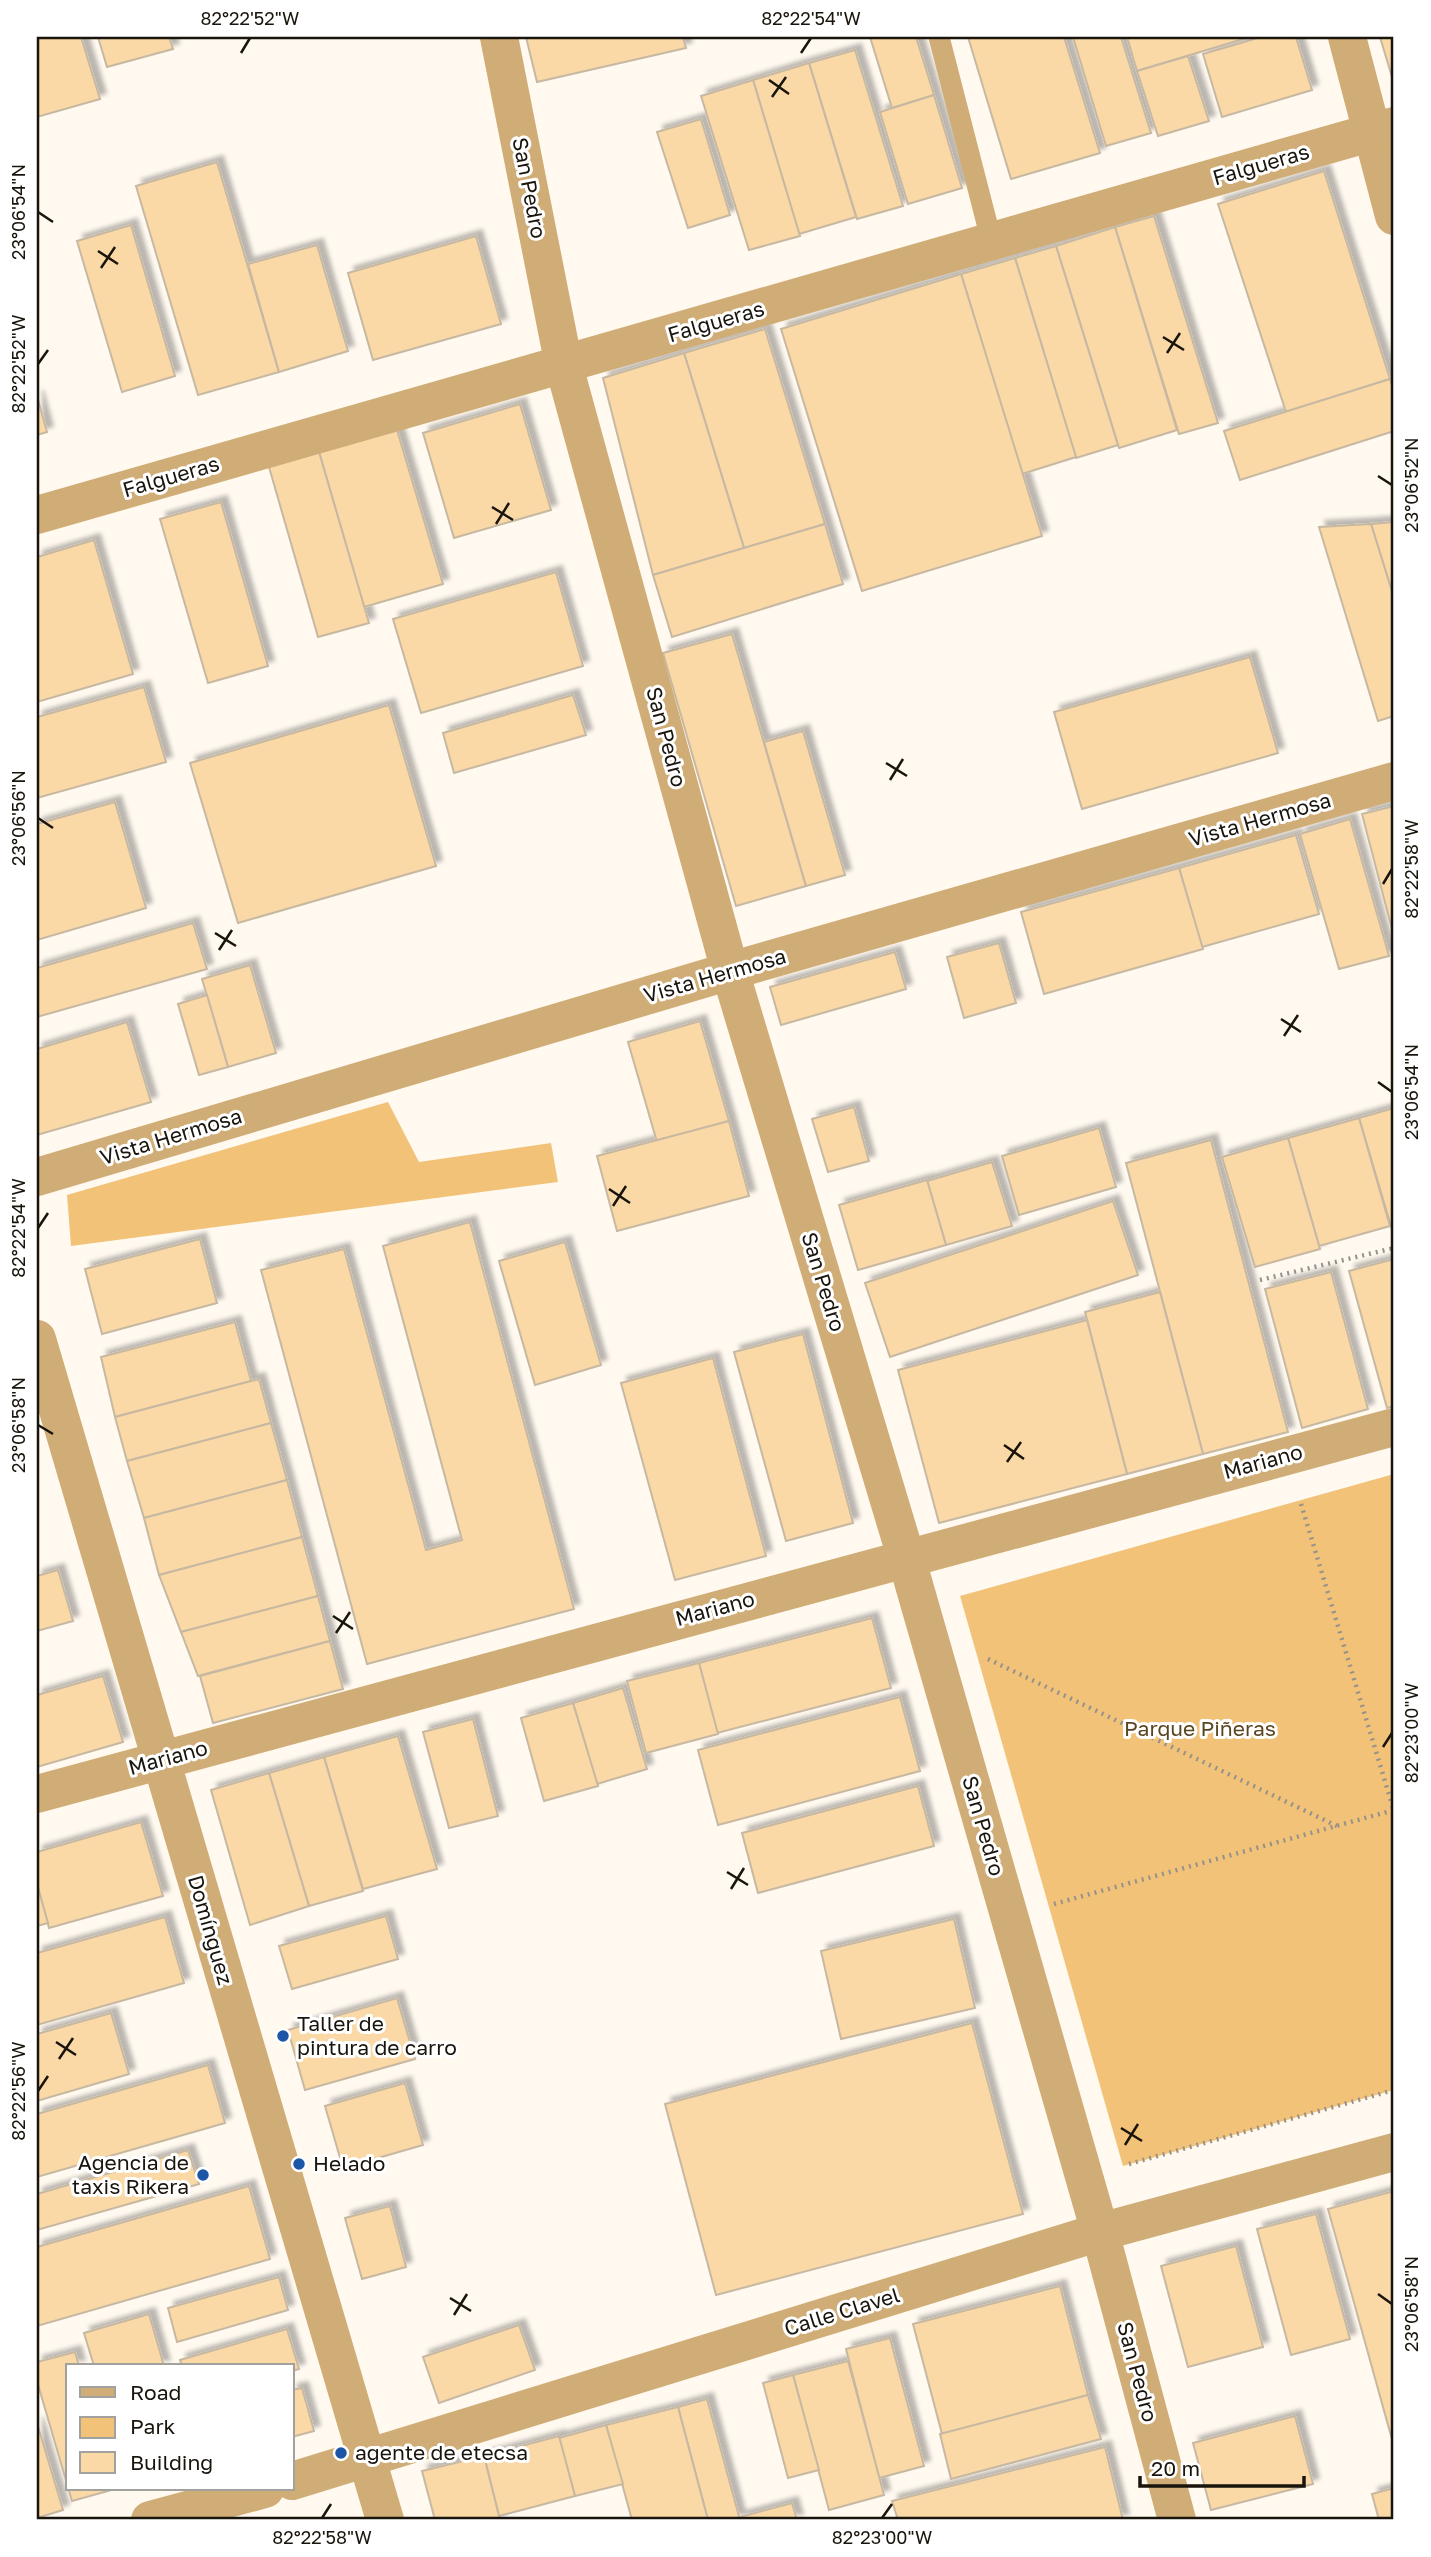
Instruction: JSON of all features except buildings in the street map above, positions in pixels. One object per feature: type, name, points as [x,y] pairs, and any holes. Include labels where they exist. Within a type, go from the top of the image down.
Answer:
[{"type":"street","name":"San Pedro","points":[[499,37],[564,366],[730,971],[906,1557],[1100,2232],[1177,2520]]},
{"type":"street","points":[[1347,37],[1384,129],[1394,216]]},
{"type":"street","name":"Falgueras","points":[[37,515],[1384,129]]},
{"type":"street","name":"Vista Hermosa","points":[[37,1177],[730,971],[1394,781]]},
{"type":"street","name":"Domínguez","points":[[37,1339],[385,2520]]},
{"type":"street","name":"Mariano","points":[[37,1794],[1394,1427]]},
{"type":"street","name":"Calle Clavel","points":[[294,2480],[366,2461],[1100,2232],[1394,2152]]},
{"type":"street","points":[[150,2520],[261,2490]]},
{"type":"lane","points":[[939,37],[992,243]]},
{"type":"path","points":[[1261,1280],[1394,1248]]},
{"type":"path","points":[[1009,1916],[1394,1811],[1300,1500],[1312,1497]]},
{"type":"path","points":[[978,1655],[1338,1826]]},
{"type":"path","points":[[1123,2166],[1394,2090]]},
{"type":"green space","points":[[388,1102],[419,1162],[551,1143],[558,1182],[71,1246],[67,1195]]},
{"type":"green space","name":"Parque Piñeras","points":[[1394,1474],[1394,2090],[1123,2166],[960,1596]]},
{"type":"place","name":"Taller de pintura de carro","points":[[283,2036]]},
{"type":"place","name":"Helado","points":[[299,2164]]},
{"type":"place","name":"Agencia de taxis Rikera","points":[[203,2175]]},
{"type":"place","name":"agente de etecsa","points":[[341,2453]]}]
